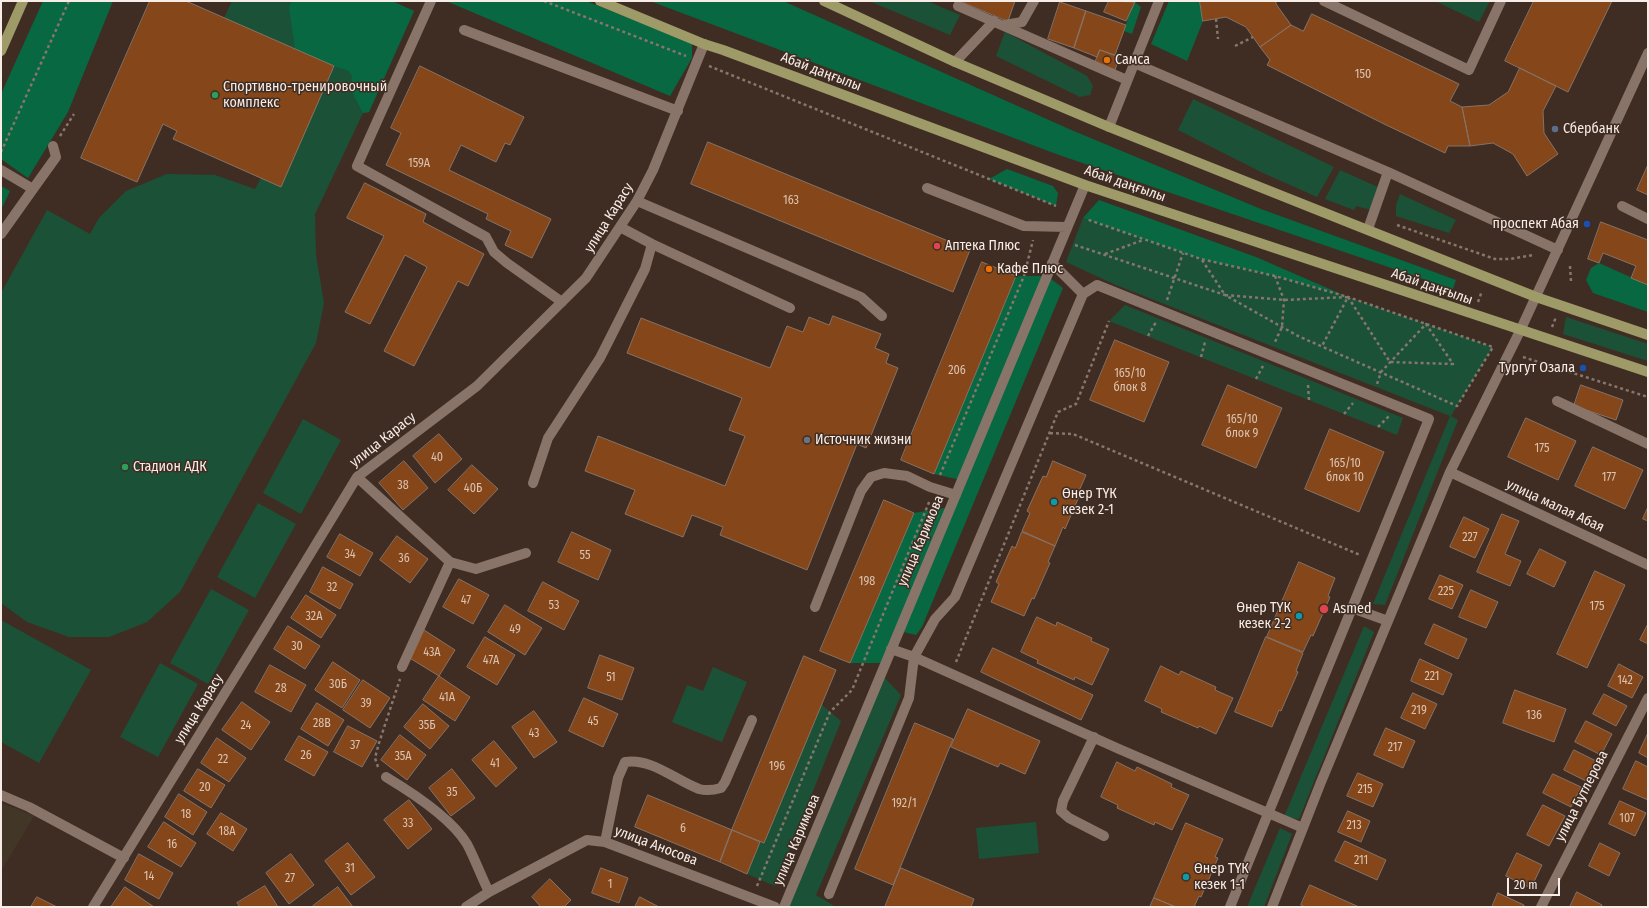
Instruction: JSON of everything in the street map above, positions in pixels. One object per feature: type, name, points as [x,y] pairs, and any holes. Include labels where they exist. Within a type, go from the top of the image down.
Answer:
[{"type":"main road","points":[[1,51],[23,1]]},
{"type":"main road","name":"Абай даңғылы","points":[[600,1],[704,44],[1085,185],[1520,331],[1648,372]]},
{"type":"main road","name":"Абай даңғылы","points":[[824,1],[956,62],[1109,127],[1536,297],[1648,335]]},
{"type":"street","points":[[431,1],[357,166],[486,237],[494,252],[562,302]]},
{"type":"street","points":[[1004,25],[1022,22],[1034,1]]},
{"type":"street","points":[[1109,127],[1157,1]]},
{"type":"street","points":[[1324,1],[1469,70],[1501,1]]},
{"type":"street","points":[[958,6],[1127,80]]},
{"type":"street","points":[[956,62],[994,21]]},
{"type":"street","points":[[464,30],[678,111]]},
{"type":"street","name":"улица Карасу","points":[[94,907],[357,477],[477,386],[586,278],[637,202],[653,170],[704,44]]},
{"type":"street","points":[[1272,907],[1303,828],[1450,472],[1520,331],[1648,53]]},
{"type":"street","points":[[1134,63],[1388,172],[1558,250]]},
{"type":"street","points":[[1,234],[56,157],[53,146]]},
{"type":"street","points":[[1,170],[33,189]]},
{"type":"street","points":[[1368,229],[1388,172]]},
{"type":"street","name":"улица Каримова","points":[[784,907],[1085,185]]},
{"type":"street","points":[[927,188],[1024,226],[1067,227]]},
{"type":"street","points":[[637,202],[861,297],[882,316]]},
{"type":"street","points":[[1622,206],[1648,218]]},
{"type":"street","points":[[620,227],[652,244],[790,308]]},
{"type":"street","points":[[533,483],[548,438],[600,358],[645,269],[652,244]]},
{"type":"street","points":[[1052,263],[1083,294]]},
{"type":"street","points":[[829,894],[909,698],[914,657],[935,619],[955,597],[1083,294],[1097,285],[1430,419],[1230,907]]},
{"type":"street","points":[[1557,401],[1648,444]]},
{"type":"street","name":"улица малая Абая","points":[[1450,472],[1648,565]]},
{"type":"street","points":[[815,607],[861,491],[871,477],[884,473],[907,476],[956,495]]},
{"type":"street","points":[[357,477],[450,562],[476,569],[526,553]]},
{"type":"street","points":[[402,668],[450,562]]},
{"type":"street","points":[[1352,608],[1388,621]]},
{"type":"street","points":[[891,649],[914,657],[1268,814],[1303,828]]},
{"type":"street","name":"улица Бутлерова","points":[[1541,907],[1648,698]]},
{"type":"street","points":[[606,842],[618,778],[625,762],[634,761],[648,765],[700,789],[712,790],[720,788],[725,782],[752,720]]},
{"type":"street","points":[[1094,737],[1063,800],[1061,811],[1069,818],[1104,836]]},
{"type":"street","points":[[386,777],[408,790],[452,826],[466,843],[489,892]]},
{"type":"street","points":[[1,795],[29,807],[124,858]]},
{"type":"street","name":"улица Аносова","points":[[466,907],[489,892],[587,840],[606,842],[775,907]]},
{"type":"path","points":[[1,152],[69,1]]},
{"type":"path","points":[[544,1],[697,60],[1056,206]]},
{"type":"path","points":[[1216,19],[1218,39]]},
{"type":"path","points":[[1235,46],[1254,37]]},
{"type":"path","points":[[53,146],[74,114]]},
{"type":"path","points":[[1073,244],[1225,295],[1282,327],[1457,406],[1493,347],[1348,297],[1275,276],[1202,259],[1083,218]]},
{"type":"path","points":[[756,888],[830,712],[852,690],[1024,276],[1036,226]]},
{"type":"path","points":[[1104,254],[1144,239]]},
{"type":"path","points":[[1165,304],[1184,253]]},
{"type":"path","points":[[1495,259],[1509,259],[1540,254]]},
{"type":"path","points":[[1202,259],[1225,295]]},
{"type":"path","points":[[1570,266],[1571,281]]},
{"type":"path","points":[[1269,354],[1282,327],[1284,300],[1275,276]]},
{"type":"path","points":[[1477,303],[1482,291]]},
{"type":"path","points":[[1225,295],[1284,300],[1348,297]]},
{"type":"path","points":[[1322,346],[1348,297]]},
{"type":"path","points":[[1348,297],[1390,362]]},
{"type":"path","points":[[1551,330],[1557,315]]},
{"type":"path","points":[[952,674],[1058,412],[1076,404],[1109,321]]},
{"type":"path","points":[[1390,362],[1453,364],[1426,324]]},
{"type":"path","points":[[1376,386],[1381,372],[1426,324]]},
{"type":"path","points":[[1523,358],[1648,397]]},
{"type":"path","points":[[1050,433],[1073,434],[1372,560]]},
{"type":"path","points":[[386,777],[376,765],[375,758],[397,692],[402,668]]},
{"type":"shaded area","points":[[1,803],[34,816],[1,871]]},
{"type":"green space","points":[[43,1],[113,1],[68,112],[28,178],[1,159],[1,94]]},
{"type":"green space","name":"Стадион АДК","points":[[232,1],[392,1],[414,11],[369,112],[363,113],[315,214],[316,255],[324,303],[316,343],[180,592],[147,622],[109,637],[69,637],[27,622],[1,603],[1,293],[47,210],[90,234],[99,218],[126,191],[167,174],[215,175],[255,189],[261,178],[224,18]]},
{"type":"green space","points":[[292,1],[392,1],[414,11],[369,112],[363,113],[351,90],[352,76],[349,71],[295,49],[289,7]]},
{"type":"green space","points":[[446,1],[586,1],[692,43],[692,58],[670,96]]},
{"type":"green space","points":[[650,1],[783,1],[1069,129],[1261,209],[1456,280],[1453,289],[1059,155]]},
{"type":"green space","points":[[869,1],[927,1],[960,15],[950,35]]},
{"type":"green space","points":[[1133,1],[1141,7],[1132,34],[1124,31]]},
{"type":"green space","points":[[1169,1],[1200,1],[1203,21],[1187,61],[1151,44]]},
{"type":"green space","points":[[1435,1],[1490,1],[1479,22]]},
{"type":"green space","points":[[1005,32],[1087,76],[1093,86],[1090,95],[1080,97],[996,56]]},
{"type":"green space","points":[[1193,99],[1334,167],[1317,197],[1261,172],[1178,130]]},
{"type":"green space","points":[[1007,169],[1053,186],[1058,193],[1056,206],[989,179]]},
{"type":"green space","points":[[1340,170],[1380,188],[1371,210],[1356,206],[1354,210],[1325,199]]},
{"type":"green space","points":[[1,186],[10,191],[1,210]]},
{"type":"green space","points":[[1400,194],[1456,220],[1449,233],[1396,216],[1396,205]]},
{"type":"green space","points":[[1099,200],[1256,257],[1348,297],[1275,276],[1201,259],[1083,218]]},
{"type":"green space","points":[[1083,218],[1201,259],[1275,276],[1348,297],[1493,347],[1451,416],[1458,420],[1385,605],[1373,604],[1450,416],[1116,285],[1066,262]]},
{"type":"green space","points":[[1599,263],[1648,285],[1648,312],[1593,293],[1586,280],[1591,268]]},
{"type":"green space","points":[[1016,276],[1047,276],[1063,288],[922,627],[916,635],[899,631],[885,663],[850,663],[914,513],[951,507],[961,480],[934,474]]},
{"type":"green space","points":[[1125,305],[1403,418],[1397,435],[1109,321]]},
{"type":"green space","points":[[1566,317],[1648,344],[1648,361],[1563,334]]},
{"type":"green space","points":[[303,419],[341,440],[301,514],[263,493]]},
{"type":"green space","points":[[258,503],[296,524],[255,598],[217,577]]},
{"type":"green space","points":[[211,589],[249,610],[208,684],[170,663]]},
{"type":"green space","points":[[1,620],[91,670],[39,763],[1,742]]},
{"type":"green space","points":[[1364,626],[1374,632],[1299,819],[1284,817]]},
{"type":"green space","points":[[160,663],[198,684],[158,757],[120,737]]},
{"type":"green space","points":[[713,667],[747,682],[722,742],[672,722],[687,685],[703,691]]},
{"type":"green space","points":[[881,674],[901,695],[816,895],[836,907],[784,907]]},
{"type":"green space","points":[[821,704],[841,721],[775,886],[747,874],[760,842],[764,843]]},
{"type":"green space","points":[[1036,822],[1039,853],[979,859],[976,828]]},
{"type":"green space","points":[[1280,828],[1292,834],[1264,907],[1247,907]]},
{"type":"building","name":"Спортивно-тренировочный комплекс","points":[[150,1],[186,1],[334,66],[281,187],[173,139],[177,131],[163,124],[137,182],[81,158]]},
{"type":"building","points":[[960,1],[1015,1],[1008,21]]},
{"type":"building","points":[[1109,1],[1135,2],[1126,21],[1104,12]]},
{"type":"building","points":[[1200,1],[1276,1],[1276,4],[1291,25],[1260,47],[1246,27],[1226,17],[1203,21]]},
{"type":"building","points":[[1534,1],[1612,1],[1568,92],[1505,61]]},
{"type":"building","points":[[1060,2],[1086,11],[1074,48],[1048,39]]},
{"type":"building","points":[[1086,11],[1126,25],[1115,55],[1100,50],[1097,57],[1074,48]]},
{"type":"building","points":[[1312,14],[1459,84],[1450,101],[1462,107],[1470,146],[1448,146],[1445,153],[1267,65],[1270,60],[1260,47],[1291,25],[1303,31]]},
{"type":"building","name":"Самса","points":[[1100,50],[1119,57],[1115,70],[1095,63]]},
{"type":"building","points":[[420,66],[524,117],[510,145],[505,143],[496,162],[461,145],[449,170],[551,219],[532,258],[505,245],[511,231],[486,219],[488,214],[386,165],[401,133],[391,128]]},
{"type":"building","points":[[1520,68],[1556,86],[1543,111],[1544,133],[1558,154],[1527,176],[1513,154],[1493,143],[1470,146],[1462,107],[1489,105],[1508,92]]},
{"type":"building","points":[[708,142],[970,250],[953,292],[691,184]]},
{"type":"building","points":[[1648,165],[1648,195],[1637,190]]},
{"type":"building","points":[[365,183],[426,214],[423,222],[484,254],[468,286],[458,281],[414,366],[384,351],[427,267],[405,255],[370,324],[345,312],[384,236],[347,218]]},
{"type":"building","points":[[1601,222],[1648,240],[1648,285],[1631,278],[1636,266],[1603,253],[1599,263],[1588,259]]},
{"type":"building","points":[[982,262],[1016,276],[934,474],[901,460]]},
{"type":"building","name":"Источник жизни","points":[[833,316],[881,334],[875,348],[889,354],[886,363],[898,368],[866,448],[857,444],[807,570],[720,535],[723,527],[692,515],[683,537],[625,514],[635,490],[585,471],[598,436],[725,486],[745,436],[729,430],[742,398],[627,353],[641,318],[770,368],[787,326],[803,332],[809,317],[829,325]]},
{"type":"building","points":[[1115,340],[1169,362],[1144,422],[1090,400]]},
{"type":"building","points":[[1228,385],[1282,408],[1256,468],[1202,445]]},
{"type":"building","points":[[1581,385],[1623,400],[1616,420],[1574,406]]},
{"type":"building","points":[[1526,418],[1576,441],[1558,480],[1508,457]]},
{"type":"building","points":[[1330,429],[1384,452],[1359,512],[1305,489]]},
{"type":"building","points":[[439,434],[462,459],[435,483],[413,456]]},
{"type":"building","points":[[1593,447],[1643,470],[1625,509],[1575,486]]},
{"type":"building","points":[[404,461],[428,488],[403,510],[379,483]]},
{"type":"building","name":"Өнер ТҮК кезек 2-1","points":[[1053,461],[1086,475],[1079,491],[1081,492],[1065,529],[1063,527],[1055,546],[1022,531],[1030,513],[1027,511],[1043,476],[1046,477]]},
{"type":"building","points":[[472,465],[498,489],[474,514],[448,490]]},
{"type":"building","points":[[884,500],[914,513],[850,663],[820,651]]},
{"type":"building","points":[[1648,507],[1648,521],[1643,519]]},
{"type":"building","points":[[1502,514],[1519,521],[1505,554],[1521,561],[1510,586],[1477,572]]},
{"type":"building","points":[[1464,517],[1489,529],[1475,558],[1450,547]]},
{"type":"building","points":[[572,532],[611,550],[598,580],[558,562]]},
{"type":"building","points":[[1022,532],[1055,546],[1048,562],[1050,563],[1034,599],[1032,598],[1024,616],[991,602],[999,584],[996,582],[1012,546],[1015,548]]},
{"type":"building","points":[[340,534],[373,553],[360,576],[327,557]]},
{"type":"building","points":[[397,536],[428,559],[410,583],[380,560]]},
{"type":"building","points":[[1540,549],[1566,562],[1554,587],[1527,574]]},
{"type":"building","name":"Өнер ТҮК кезек 2-2","points":[[1299,562],[1335,578],[1328,596],[1330,597],[1313,636],[1311,635],[1303,652],[1267,637]]},
{"type":"building","points":[[323,567],[353,584],[340,609],[310,592]]},
{"type":"building","points":[[1595,571],[1625,585],[1587,668],[1557,654]]},
{"type":"building","points":[[1440,575],[1463,585],[1452,609],[1429,599]]},
{"type":"building","points":[[459,579],[489,595],[473,624],[443,607]]},
{"type":"building","points":[[543,582],[579,601],[564,630],[528,611]]},
{"type":"building","points":[[1471,590],[1498,602],[1486,628],[1459,617]]},
{"type":"building","points":[[306,595],[336,615],[321,638],[291,618]]},
{"type":"building","points":[[505,605],[542,628],[525,655],[488,632]]},
{"type":"building","points":[[1037,617],[1056,626],[1057,622],[1092,638],[1091,641],[1109,649],[1092,685],[1075,677],[1074,680],[1037,663],[1038,660],[1021,652]]},
{"type":"building","points":[[1434,624],[1467,639],[1458,659],[1425,644]]},
{"type":"building","points":[[1648,624],[1648,644],[1640,640]]},
{"type":"building","points":[[288,626],[320,646],[305,669],[274,649]]},
{"type":"building","points":[[424,630],[455,650],[439,676],[408,657]]},
{"type":"building","points":[[485,637],[515,655],[497,685],[467,667]]},
{"type":"building","points":[[1266,637],[1303,653],[1296,671],[1298,672],[1281,711],[1279,710],[1272,727],[1235,712]]},
{"type":"building","points":[[993,648],[1093,695],[1081,720],[981,672]]},
{"type":"building","points":[[600,655],[634,668],[622,700],[588,688]]},
{"type":"building","points":[[804,656],[836,670],[764,843],[732,830]]},
{"type":"building","points":[[1420,659],[1452,674],[1443,695],[1411,681]]},
{"type":"building","points":[[333,662],[360,680],[342,708],[315,690]]},
{"type":"building","points":[[1619,664],[1643,677],[1632,698],[1608,686]]},
{"type":"building","points":[[270,665],[306,685],[291,712],[255,692]]},
{"type":"building","points":[[1161,666],[1179,675],[1181,671],[1216,687],[1215,690],[1233,698],[1216,734],[1161,712],[1162,709],[1145,701]]},
{"type":"building","points":[[439,676],[470,697],[455,721],[423,700]]},
{"type":"building","points":[[363,680],[390,698],[370,728],[343,710]]},
{"type":"building","points":[[1515,690],[1566,709],[1554,742],[1503,723]]},
{"type":"building","points":[[1413,693],[1437,704],[1425,729],[1401,718]]},
{"type":"building","points":[[1604,694],[1627,706],[1616,726],[1593,714]]},
{"type":"building","points":[[584,698],[618,714],[603,747],[569,731]]},
{"type":"building","points":[[242,702],[270,722],[251,750],[222,730]]},
{"type":"building","points":[[317,703],[344,720],[328,746],[301,729]]},
{"type":"building","points":[[423,704],[449,726],[430,749],[404,727]]},
{"type":"building","points":[[968,709],[1040,741],[1025,774],[1000,763],[998,767],[951,747]]},
{"type":"building","points":[[534,711],[557,742],[534,758],[512,727]]},
{"type":"building","points":[[1586,721],[1612,734],[1601,755],[1575,742]]},
{"type":"building","points":[[915,723],[953,739],[893,885],[855,869]]},
{"type":"building","points":[[348,726],[377,741],[362,767],[334,752]]},
{"type":"building","points":[[1386,728],[1415,741],[1403,768],[1374,755]]},
{"type":"building","points":[[1648,733],[1648,758],[1639,753]]},
{"type":"building","points":[[400,735],[426,755],[407,780],[381,760]]},
{"type":"building","points":[[299,736],[328,752],[314,776],[285,760]]},
{"type":"building","points":[[217,738],[246,758],[229,782],[201,763]]},
{"type":"building","points":[[494,741],[517,768],[496,787],[472,760]]},
{"type":"building","points":[[1574,750],[1596,761],[1586,781],[1564,770]]},
{"type":"building","points":[[1636,761],[1648,767],[1648,800],[1623,789]]},
{"type":"building","points":[[1117,762],[1135,771],[1137,767],[1172,784],[1171,787],[1189,795],[1172,830],[1155,822],[1154,825],[1117,808],[1118,805],[1101,797]]},
{"type":"building","points":[[198,769],[225,785],[211,808],[184,791]]},
{"type":"building","points":[[452,769],[475,798],[451,816],[429,788]]},
{"type":"building","points":[[1358,773],[1383,784],[1373,807],[1347,796]]},
{"type":"building","points":[[1553,774],[1581,787],[1571,807],[1543,793]]},
{"type":"building","points":[[179,794],[207,812],[193,835],[165,817]]},
{"type":"building","points":[[648,795],[732,830],[720,862],[635,827]]},
{"type":"building","points":[[409,800],[432,829],[408,849],[384,820]]},
{"type":"building","points":[[1620,801],[1646,813],[1635,836],[1609,824]]},
{"type":"building","points":[[1543,805],[1565,816],[1549,846],[1527,835]]},
{"type":"building","points":[[1348,811],[1370,821],[1361,842],[1338,832]]},
{"type":"building","points":[[221,813],[247,829],[233,851],[207,834]]},
{"type":"building","points":[[164,822],[196,843],[181,867],[148,847]]},
{"type":"building","name":"Өнер ТҮК кезек 1-1","points":[[1186,823],[1223,839],[1215,857],[1218,858],[1201,897],[1199,896],[1194,907],[1176,907],[1154,898]]},
{"type":"building","points":[[732,830],[760,842],[747,874],[720,862]]},
{"type":"building","points":[[1345,841],[1386,860],[1377,880],[1335,861]]},
{"type":"building","points":[[348,843],[375,877],[351,895],[325,861]]},
{"type":"building","points":[[1600,843],[1620,853],[1609,876],[1589,866]]},
{"type":"building","points":[[1517,853],[1542,865],[1531,888],[1506,876]]},
{"type":"building","points":[[139,854],[173,873],[159,899],[125,880]]},
{"type":"building","points":[[291,854],[314,885],[289,904],[266,873]]},
{"type":"building","points":[[601,868],[628,878],[619,903],[592,893]]},
{"type":"building","points":[[901,868],[974,899],[971,907],[885,907]]},
{"type":"building","points":[[550,879],[571,900],[564,907],[541,907],[532,897]]},
{"type":"building","points":[[1310,885],[1359,907],[1305,907],[1301,905]]},
{"type":"building","points":[[265,886],[278,907],[240,907],[237,903]]},
{"type":"building","points":[[125,887],[154,907],[111,907]]},
{"type":"building","points":[[338,887],[353,907],[313,906]]},
{"type":"building","points":[[1577,892],[1602,905],[1601,907],[1570,907]]},
{"type":"building","points":[[1498,893],[1524,905],[1524,907],[1492,907]]},
{"type":"building","points":[[37,897],[57,907],[31,907]]},
{"type":"building","points":[[640,897],[659,907],[635,907]]},
{"type":"building","points":[[1154,898],[1176,907],[1150,907]]},
{"type":"place","name":"Самса","points":[[1107,60]]},
{"type":"place","name":"Спортивно-тренировочный комплекс","points":[[215,95]]},
{"type":"place","name":"Сбербанк","points":[[1555,129]]},
{"type":"place","name":"проспект Абая","points":[[1587,224]]},
{"type":"place","name":"Аптека Плюс","points":[[937,246]]},
{"type":"place","name":"Кафе Плюс","points":[[989,269]]},
{"type":"place","name":"Тургут Озала","points":[[1583,368]]},
{"type":"place","name":"Источник жизни","points":[[807,440]]},
{"type":"place","name":"Стадион АДК","points":[[125,467]]},
{"type":"place","name":"Өнер ТҮК кезек 2-1","points":[[1054,502]]},
{"type":"place","name":"Asmed","points":[[1324,609]]},
{"type":"place","name":"Өнер ТҮК кезек 2-2","points":[[1299,616]]},
{"type":"place","name":"Өнер ТҮК кезек 1-1","points":[[1186,877]]}]
